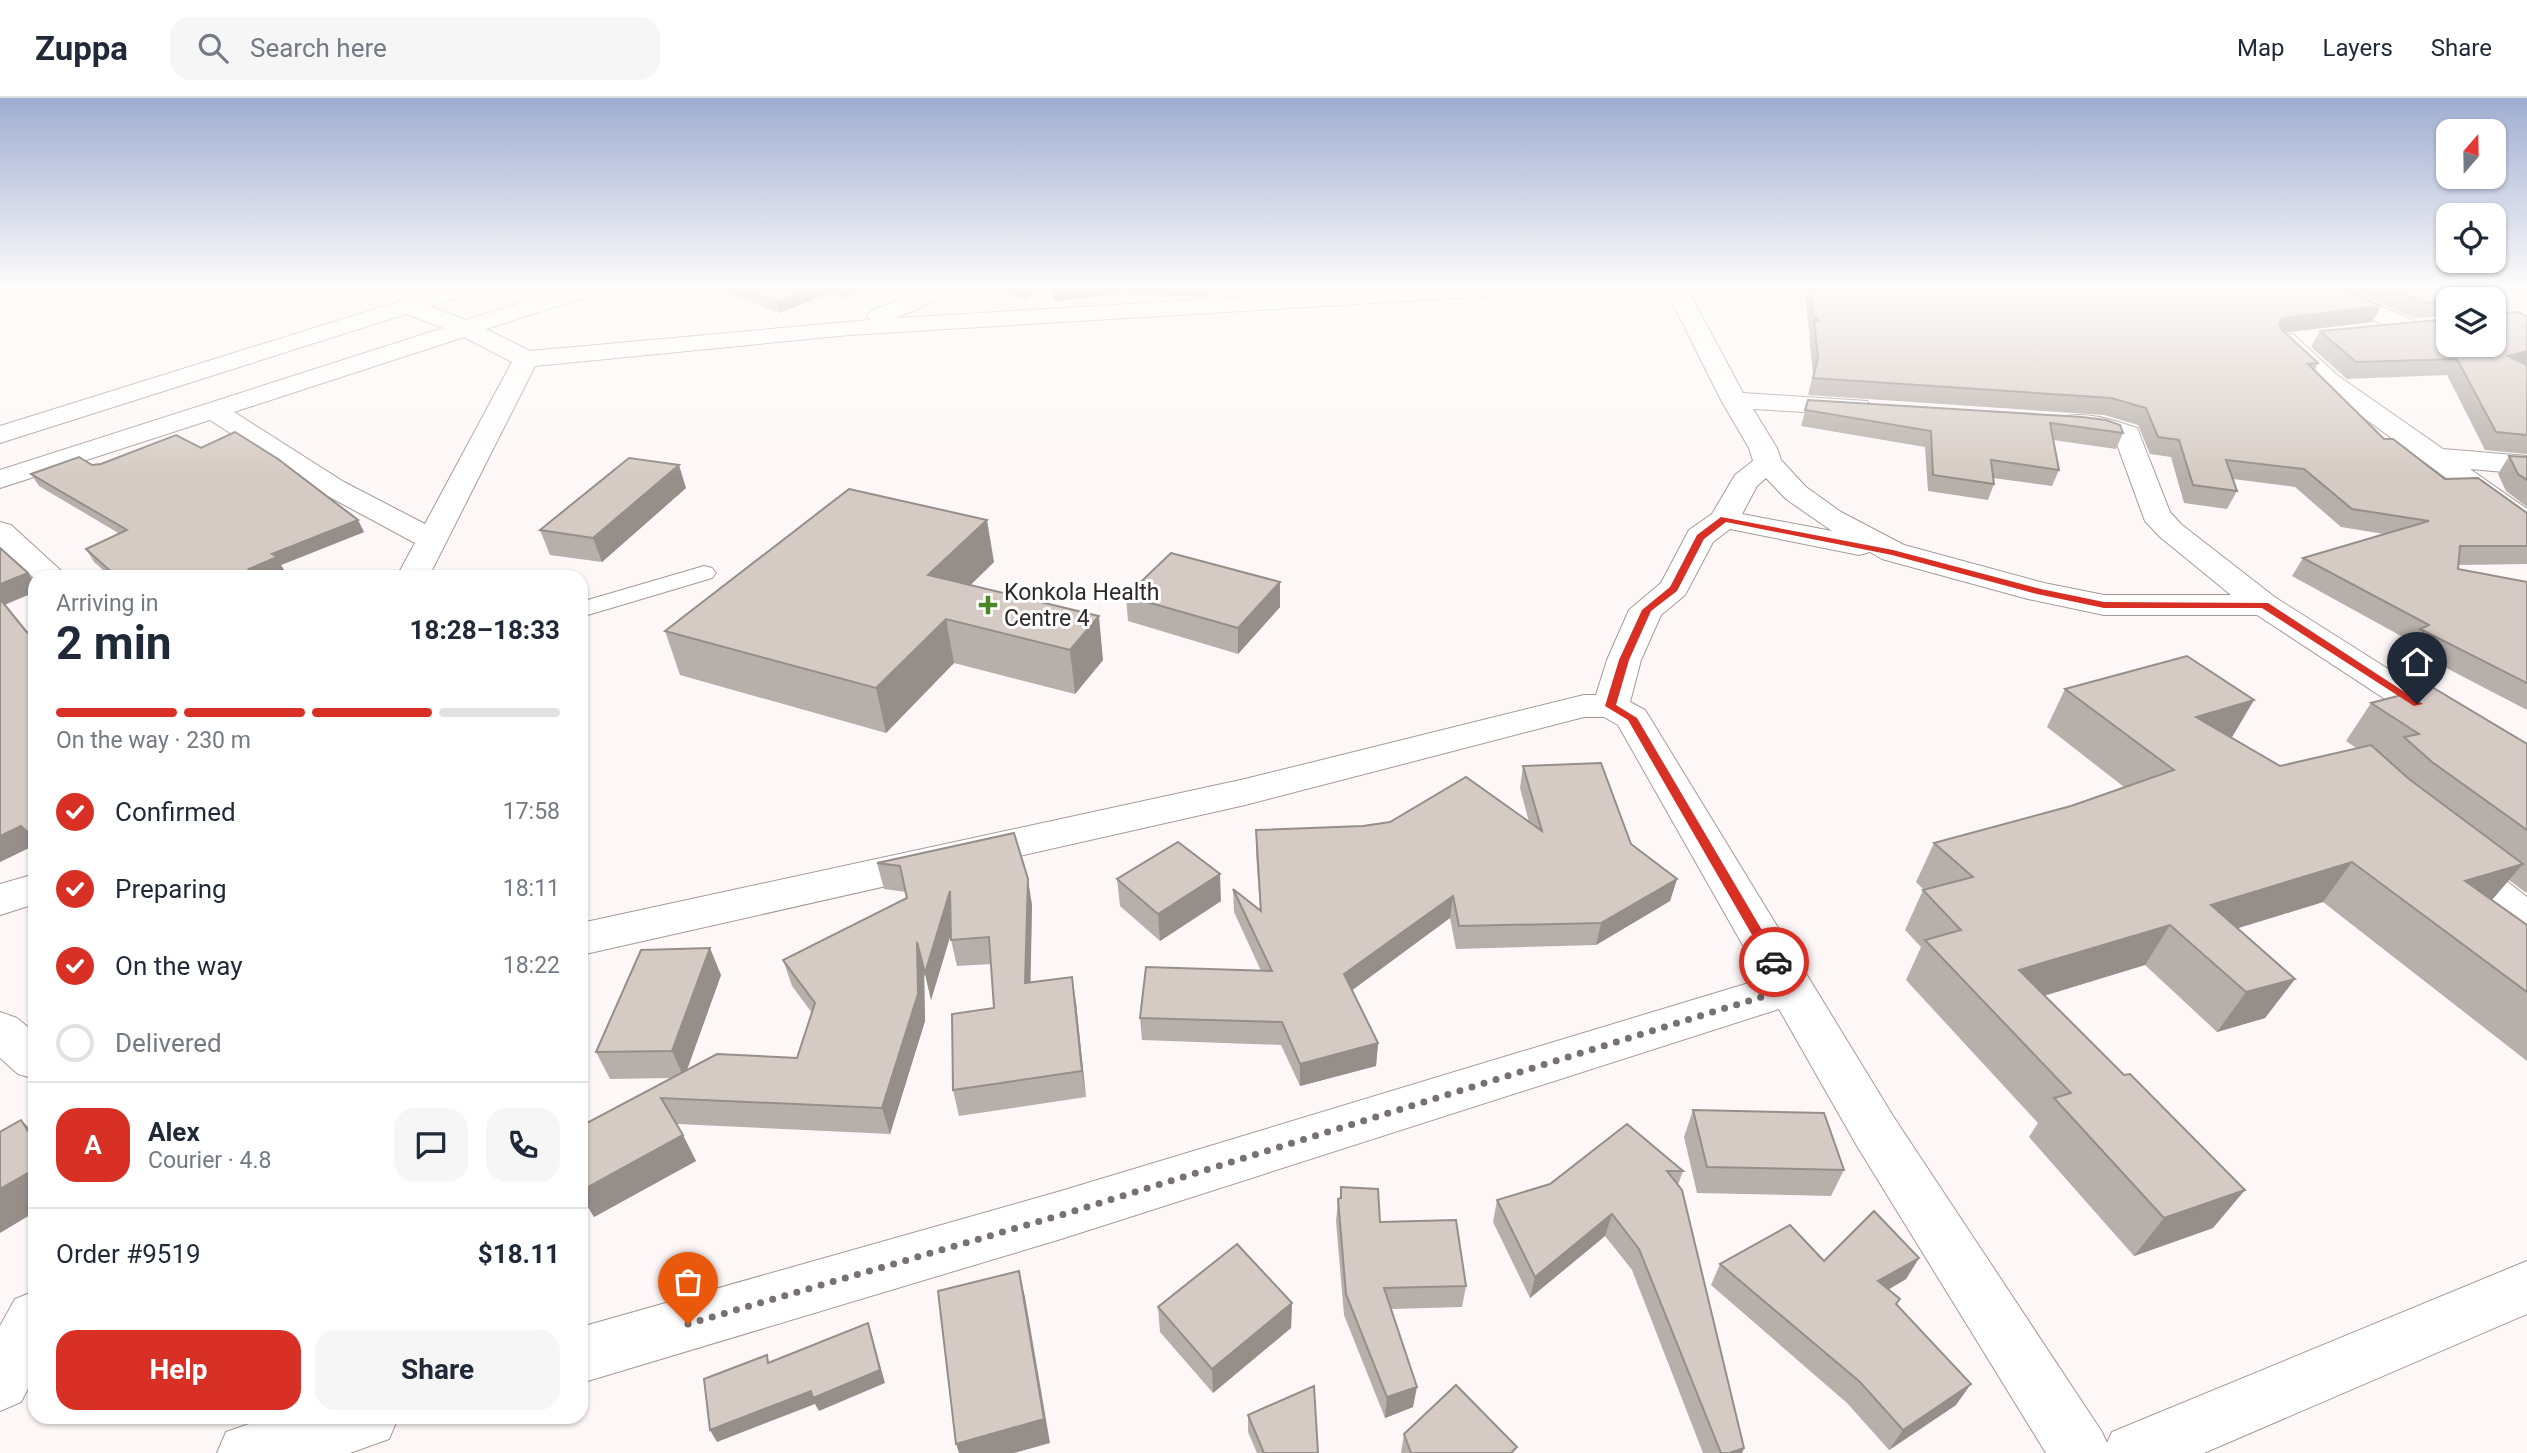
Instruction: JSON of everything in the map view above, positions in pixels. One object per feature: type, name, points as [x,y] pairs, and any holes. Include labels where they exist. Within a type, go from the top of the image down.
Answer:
[{"type":"street","points":[[0,435],[264,351]]},
{"type":"street","points":[[0,479],[392,351]]},
{"type":"street","points":[[511,351],[526,359],[607,351]]},
{"type":"street","points":[[1709,351],[1763,448],[1768,463],[1796,493],[1830,519],[1893,552]]},
{"type":"street","points":[[2297,351],[2328,380],[2527,523]]},
{"type":"street","points":[[416,570],[526,359]]},
{"type":"street","points":[[1734,400],[1881,408]]},
{"type":"street","points":[[211,409],[334,488],[430,539]]},
{"type":"street","points":[[2051,422],[2104,426],[2127,434],[2157,516],[2171,531],[2264,605],[2527,774]]},
{"type":"street","points":[[2435,457],[2527,465]]},
{"type":"street","points":[[1611,706],[1624,660],[1646,610],[1674,589],[1700,537],[1724,519],[1745,481],[1768,463]]},
{"type":"street","points":[[1724,519],[1893,552],[2040,592],[2104,605],[2264,605]]},
{"type":"street","points":[[0,531],[44,570]]},
{"type":"street","points":[[588,937],[1245,792],[1584,706],[1611,706],[1632,718],[1875,1131],[2081,1453]]},
{"type":"street","points":[[0,900],[28,891]]},
{"type":"street","points":[[588,1353],[1074,1211],[1790,988]]},
{"type":"street","points":[[0,1031],[28,1053]]},
{"type":"street","points":[[2133,1453],[2527,1287]]},
{"type":"street","points":[[0,1382],[28,1331]]},
{"type":"street","points":[[247,1453],[348,1424]]},
{"type":"lane","points":[[588,608],[704,573]]},
{"type":"lane","points":[[2454,857],[2527,913]]},
{"type":"building","points":[[1817,351],[2305,351],[2318,363],[2308,364],[2384,439],[2393,439],[2445,479],[2478,478],[2527,513],[2527,546],[2460,546],[2458,569],[2527,582],[2527,683],[2420,629],[2429,625],[2303,558],[2429,521],[2352,509],[2304,469],[2226,460],[2237,491],[2193,485],[2179,440],[2158,437],[2146,408],[2111,398],[1813,378]]},
{"type":"building","points":[[2343,351],[2436,351],[2436,357],[2506,357],[2506,351],[2526,351],[2508,356],[2527,365],[2527,435],[2496,432],[2457,359],[2356,362]]},
{"type":"building","points":[[1808,400],[2082,417],[2120,425],[2123,433],[2050,423],[2059,470],[1991,460],[1994,484],[1933,475],[1931,431],[1805,410]]},
{"type":"building","points":[[235,432],[278,459],[358,520],[272,554],[277,557],[250,570],[109,570],[86,549],[127,530],[31,474],[79,457],[92,465],[101,464],[176,435],[201,448]]},
{"type":"building","points":[[2509,456],[2527,457],[2527,480],[2518,474]]},
{"type":"building","points":[[629,458],[679,465],[593,538],[540,530]]},
{"type":"building","points":[[849,489],[987,520],[928,575],[1099,616],[1070,650],[946,619],[876,688],[665,631]]},
{"type":"building","points":[[0,548],[28,573],[0,584]]},
{"type":"building","points":[[1171,553],[1280,582],[1238,628],[1126,596]]},
{"type":"building","points":[[0,599],[28,633],[28,832],[21,826],[0,836]]},
{"type":"building","points":[[2187,656],[2254,700],[2196,717],[2280,766],[2371,745],[2409,779],[2523,864],[2465,881],[2527,925],[2527,992],[2352,862],[2211,905],[2295,979],[2246,992],[2170,925],[2019,970],[2124,1075],[2130,1074],[2245,1190],[2164,1218],[2054,1098],[2071,1093],[1925,940],[1961,930],[1923,890],[1973,877],[1934,843],[2071,806],[2174,770],[2065,689]]},
{"type":"building","points":[[2432,687],[2527,744],[2527,830],[2432,762],[2404,737],[2419,734],[2371,703]]},
{"type":"building","points":[[1601,763],[1631,844],[1677,879],[1601,923],[1459,926],[1453,896],[1344,974],[1378,1043],[1300,1064],[1282,1022],[1140,1018],[1146,967],[1272,971],[1233,889],[1261,911],[1256,830],[1363,826],[1390,822],[1466,777],[1542,831],[1523,766]]},
{"type":"building","points":[[1014,833],[1028,879],[1025,983],[1072,977],[1082,1071],[953,1090],[952,1014],[994,1008],[989,937],[951,940],[950,891],[925,973],[917,942],[918,994],[882,1108],[661,1098],[683,1135],[588,1187],[588,1122],[717,1054],[797,1058],[815,1003],[783,960],[907,898],[900,866],[877,863]]},
{"type":"building","points":[[1178,842],[1220,874],[1158,914],[1117,879]]},
{"type":"building","points":[[710,948],[672,1051],[596,1052],[641,950]]},
{"type":"building","points":[[1693,1110],[1824,1113],[1844,1170],[1707,1167]]},
{"type":"building","points":[[21,1120],[28,1131],[28,1173],[0,1189],[0,1132]]},
{"type":"building","points":[[1627,1124],[1683,1171],[1667,1171],[1682,1190],[1744,1448],[1721,1453],[1639,1249],[1612,1214],[1535,1277],[1497,1200],[1550,1184]]},
{"type":"building","points":[[1341,1187],[1378,1189],[1380,1222],[1456,1220],[1466,1286],[1384,1288],[1417,1387],[1387,1397],[1346,1294],[1338,1199],[1341,1198]]},
{"type":"building","points":[[1874,1211],[1919,1258],[1878,1281],[1900,1299],[1896,1304],[1971,1384],[1903,1430],[1860,1382],[1720,1264],[1790,1225],[1824,1261]]},
{"type":"building","points":[[1237,1244],[1292,1303],[1212,1369],[1158,1307]]},
{"type":"building","points":[[1019,1271],[1044,1419],[956,1444],[938,1291]]},
{"type":"building","points":[[868,1323],[880,1370],[813,1398],[811,1391],[710,1430],[704,1379],[767,1355],[768,1363]]},
{"type":"building","points":[[1456,1385],[1517,1447],[1511,1453],[1411,1453],[1404,1434]]},
{"type":"building","points":[[1314,1386],[1318,1453],[1264,1453],[1248,1415]]},
{"type":"way so far","points":[[688,1324],[1061,1215],[1790,988],[1774,962]]},
{"type":"place","name":"Konkola Health Centre 4","points":[[988,605]]},
{"type":"route","points":[[1774,962],[1632,718],[1611,706],[1624,660],[1646,610],[1674,589],[1700,537],[1724,519],[1893,552],[2040,592],[2104,605],[2264,605],[2417,704]]}]
